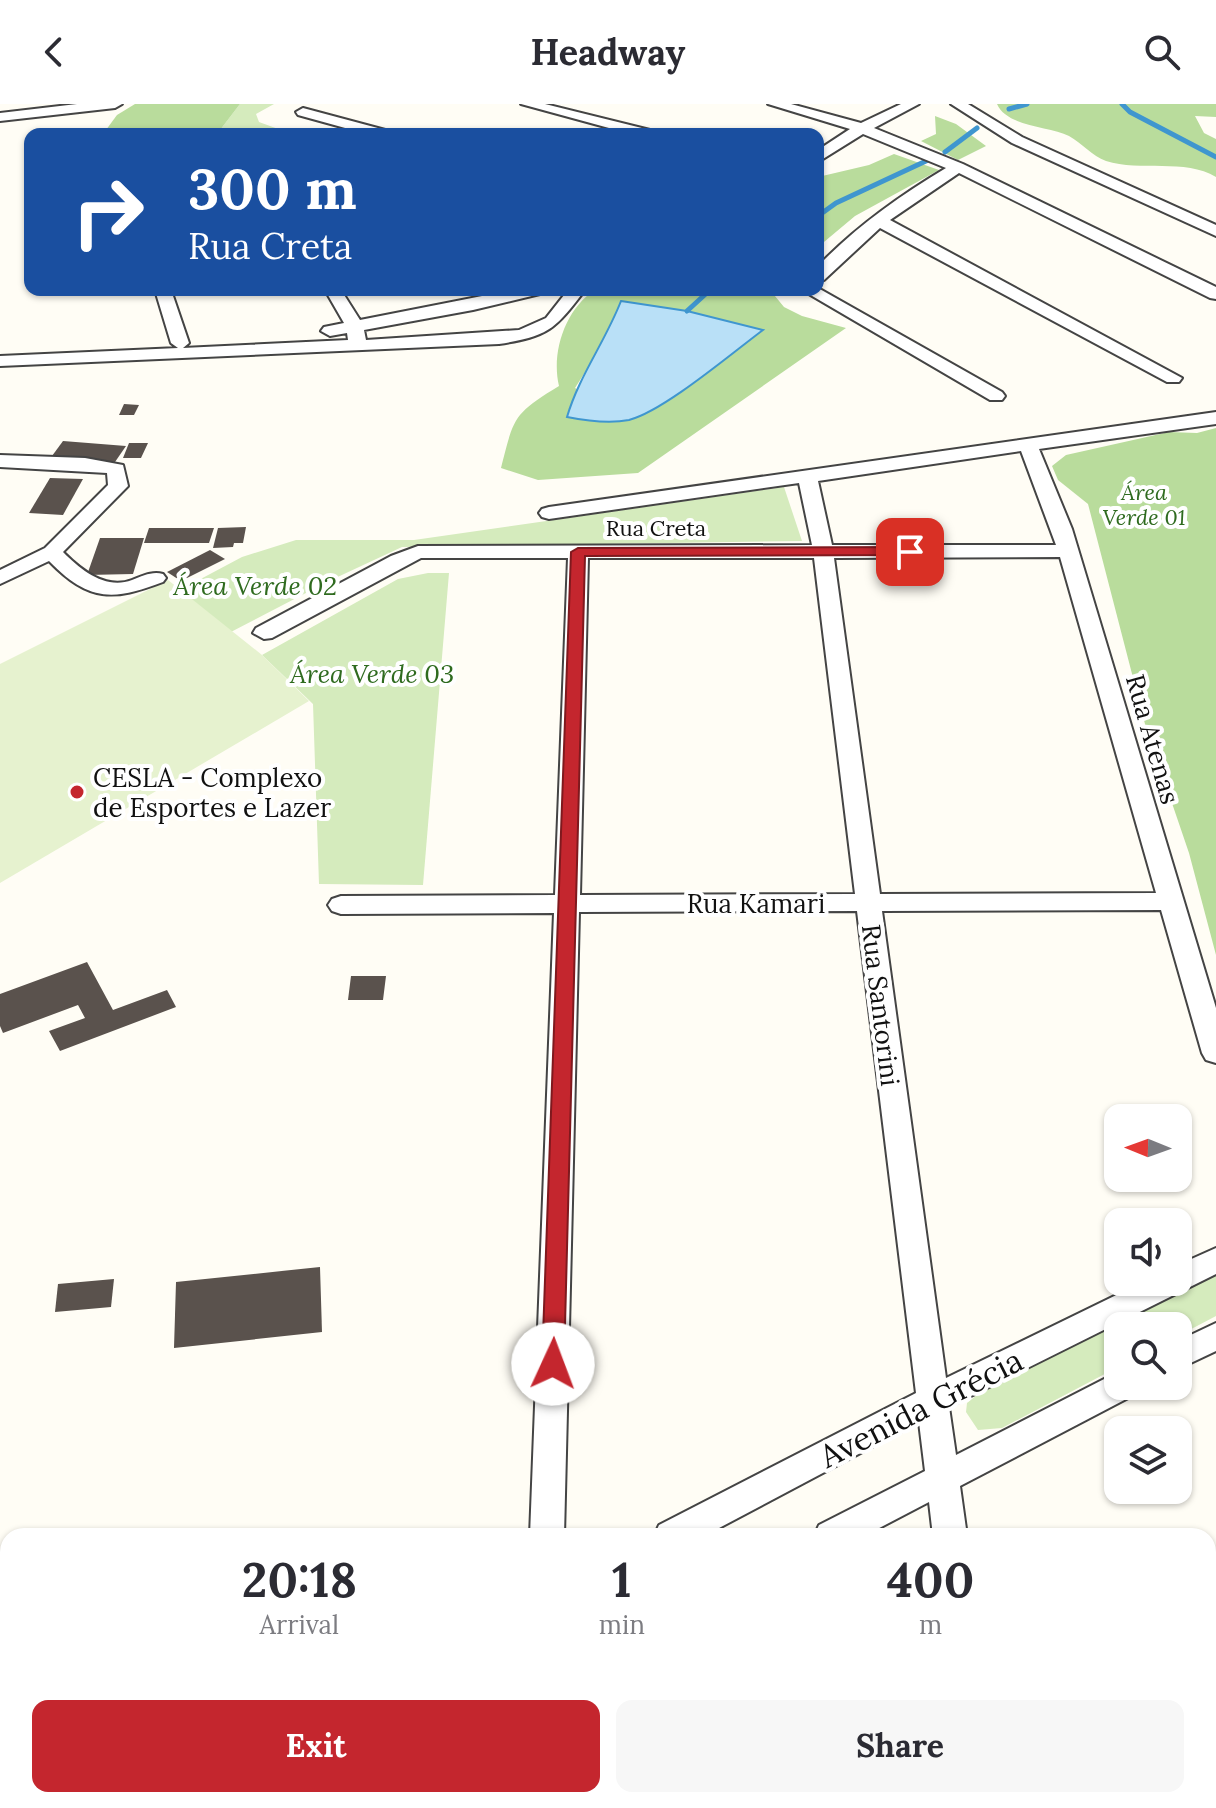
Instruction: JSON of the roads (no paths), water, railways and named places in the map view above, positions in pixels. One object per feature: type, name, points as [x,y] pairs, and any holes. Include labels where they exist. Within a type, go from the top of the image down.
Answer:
[{"type":"street","points":[[0,117],[115,104]]},
{"type":"street","points":[[528,104],[625,128]]},
{"type":"street","points":[[775,104],[862,128],[958,167],[1216,294]]},
{"type":"street","points":[[824,153],[862,128],[912,104]]},
{"type":"street","points":[[963,105],[1017,140],[1216,231]]},
{"type":"street","points":[[303,112],[362,128]]},
{"type":"street","points":[[824,269],[912,194],[958,167]]},
{"type":"street","points":[[878,220],[1173,378]]},
{"type":"street","points":[[165,296],[180,343]]},
{"type":"street","points":[[336,296],[356,336]]},
{"type":"street","points":[[0,361],[356,336],[509,296]]},
{"type":"street","points":[[521,296],[544,299],[559,314]]},
{"type":"street","points":[[0,345],[117,347],[277,337],[356,336],[499,339],[530,334],[559,314],[572,296]]},
{"type":"street","points":[[821,296],[996,396]]},
{"type":"street","points":[[549,513],[1216,418]]},
{"type":"street","name":"Rua Atenas","points":[[1028,445],[1068,551],[1216,1053]]},
{"type":"street","points":[[0,461],[85,464],[116,469],[118,486],[52,552],[0,578]]},
{"type":"street","name":"Rua Santorini","points":[[807,476],[823,552],[949,1528]]},
{"type":"street","name":"Rua Creta","points":[[264,633],[418,552],[1068,551]]},
{"type":"street","points":[[52,552],[61,564],[102,591],[122,590],[156,578]]},
{"type":"street","points":[[547,1528],[578,552]]},
{"type":"street","name":"Rua Kamari","points":[[341,905],[1171,901]]},
{"type":"street","points":[[1192,1272],[1216,1260]]},
{"type":"street","name":"Avenida Grécia","points":[[686,1528],[932,1400],[1144,1296]]},
{"type":"street","points":[[1192,1349],[1216,1336]]},
{"type":"street","points":[[847,1528],[1104,1395]]},
{"type":"water","points":[[621,301],[687,311],[763,330],[679,394],[644,414],[614,422],[567,417],[578,387]]},
{"type":"waterway","points":[[1009,109],[1027,104]]},
{"type":"waterway","points":[[1122,104],[1130,112],[1216,157]]},
{"type":"waterway","points":[[945,152],[977,128]]},
{"type":"waterway","points":[[824,212],[836,203],[926,161]]},
{"type":"waterway","points":[[687,311],[703,296]]},
{"type":"place","name":"CESLA - Complexo de Esportes e Lazer","points":[[77,792]]},
{"type":"park label","name":"Área Verde 01","points":[[1144,504]]},
{"type":"park label","name":"Área Verde 02","points":[[255,585]]},
{"type":"park label","name":"Área Verde 03","points":[[372,673]]}]
